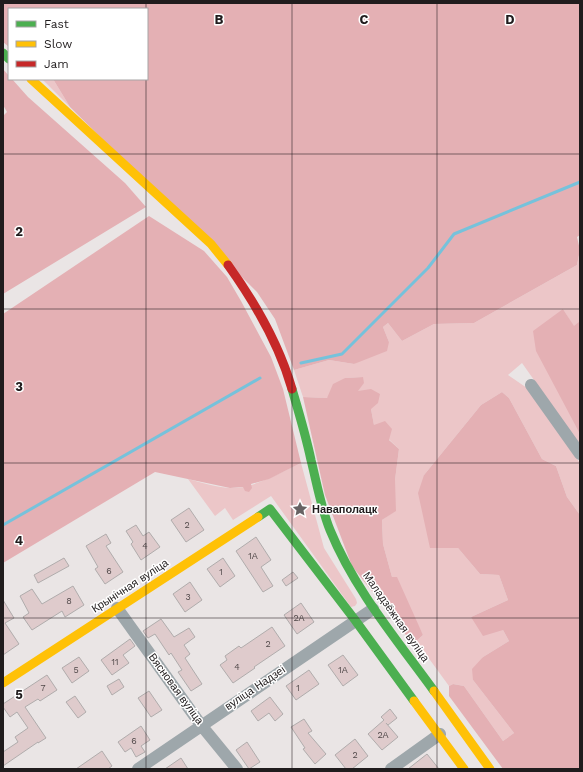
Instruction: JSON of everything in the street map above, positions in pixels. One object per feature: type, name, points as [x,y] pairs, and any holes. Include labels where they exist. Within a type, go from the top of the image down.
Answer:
[{"type":"main road","name":"Маладзёжная вуліца","points":[[32,80],[211,244],[251,296],[267,324],[280,353],[292,386],[319,498],[333,538],[348,570],[373,609],[490,769]]},
{"type":"main road","name":"Крынічная вуліца","points":[[3,683],[270,509],[355,620]]},
{"type":"main road","points":[[355,620],[440,734],[464,769]]},
{"type":"street","points":[[531,385],[580,454]]},
{"type":"street","name":"Вясновая вуліца","points":[[117,608],[201,725],[237,769]]},
{"type":"street","name":"вуліца Надзеі","points":[[138,769],[373,609]]},
{"type":"street","points":[[391,769],[440,734]]},
{"type":"shaded area","points":[[3,3],[580,3],[580,235],[577,237],[580,250],[577,265],[474,323],[434,324],[402,341],[388,323],[383,327],[389,342],[387,351],[354,364],[329,360],[294,370],[275,319],[257,292],[70,107],[54,80],[148,80],[148,8],[8,8],[8,46],[3,42]]},
{"type":"shaded area","points":[[3,69],[8,75],[8,80],[13,80],[28,97],[125,183],[146,207],[3,294],[3,116],[7,112],[3,105]]},
{"type":"shaded area","points":[[43,80],[54,80],[70,107]]},
{"type":"shaded area","points":[[149,216],[204,251],[227,277],[271,357],[283,389],[301,463],[269,479],[251,484],[252,488],[249,492],[245,491],[243,487],[230,488],[155,472],[3,563],[3,314]]},
{"type":"shaded area","points":[[580,252],[580,321],[574,327],[563,309],[580,434],[580,445],[522,363],[508,375],[527,388],[580,463],[580,515],[567,497],[556,466],[542,459],[509,398],[502,392],[481,405],[424,475],[458,548],[480,574],[499,575],[508,600],[471,617],[503,630],[509,641],[483,657],[473,680],[514,733],[503,741],[464,686],[453,684],[449,686],[422,649],[413,644],[423,635],[392,577],[383,544],[382,520],[395,511],[395,480],[399,449],[374,425],[371,409],[357,391],[363,377],[345,378],[327,398],[303,397],[294,370],[329,360],[354,364],[389,342],[383,327],[388,323],[402,341],[434,324],[474,323],[577,265]]},
{"type":"shaded area","points":[[563,309],[574,326],[580,321],[580,434],[536,351],[533,331]]},
{"type":"shaded area","points":[[363,377],[364,383],[358,391],[371,389],[380,394],[378,403],[371,409],[374,425],[385,421],[392,429],[389,440],[399,449],[395,480],[396,511],[382,520],[383,544],[392,577],[397,577],[423,635],[413,644],[352,566],[325,495],[303,397],[327,398],[333,384],[345,378]]},
{"type":"shaded area","points":[[502,392],[509,398],[542,459],[556,466],[567,497],[580,515],[580,769],[503,769],[449,696],[449,686],[453,684],[464,686],[503,741],[514,733],[473,680],[472,669],[483,657],[509,641],[503,630],[483,636],[471,617],[508,600],[499,575],[480,574],[458,548],[430,548],[418,493],[424,475],[481,405]]},
{"type":"shaded area","points":[[301,463],[324,548],[356,599],[357,603],[355,606],[351,607],[271,496],[233,520],[225,508],[215,516],[188,479],[221,487],[239,488],[267,479]]},
{"type":"building","points":[[189,508],[204,530],[186,542],[171,520]]},
{"type":"building","points":[[136,525],[143,536],[149,532],[160,547],[141,560],[131,544],[133,542],[126,531]]},
{"type":"building","points":[[106,534],[111,543],[106,546],[123,572],[105,584],[95,569],[98,567],[86,546]]},
{"type":"building","points":[[256,537],[271,560],[261,567],[273,586],[263,592],[236,551]]},
{"type":"building","points":[[64,558],[69,566],[38,583],[34,575]]},
{"type":"building","points":[[223,558],[235,576],[220,587],[207,569]]},
{"type":"building","points":[[293,572],[298,578],[286,586],[282,580]]},
{"type":"building","points":[[190,582],[202,600],[185,612],[173,594]]},
{"type":"building","points":[[73,586],[84,605],[65,617],[62,611],[32,630],[23,617],[29,613],[20,596],[32,589],[42,604]]},
{"type":"building","points":[[3,600],[14,618],[5,623],[19,644],[3,655]]},
{"type":"building","points":[[301,603],[314,622],[297,634],[284,615]]},
{"type":"building","points":[[161,619],[174,637],[189,628],[195,637],[184,645],[190,654],[185,658],[202,684],[191,691],[178,672],[182,670],[171,653],[169,655],[155,634],[148,638],[143,631]]},
{"type":"building","points":[[272,627],[285,646],[233,683],[220,665],[227,660],[225,656],[239,646],[241,648]]},
{"type":"building","points":[[130,639],[135,646],[123,655],[129,663],[112,675],[101,660]]},
{"type":"building","points":[[343,655],[358,675],[343,686],[328,665]]},
{"type":"building","points":[[79,657],[89,671],[72,683],[62,668]]},
{"type":"building","points":[[309,670],[319,684],[296,700],[286,686]]},
{"type":"building","points":[[47,675],[57,690],[40,701],[38,699],[25,707],[46,738],[3,766],[3,752],[18,742],[15,737],[28,728],[17,712],[10,717],[3,707],[3,704]]},
{"type":"building","points":[[119,679],[124,687],[112,695],[107,686]]},
{"type":"building","points":[[149,691],[162,710],[151,717],[138,698]]},
{"type":"building","points":[[75,696],[86,712],[78,718],[66,702]]},
{"type":"building","points":[[270,697],[283,714],[275,721],[269,713],[258,721],[251,711]]},
{"type":"building","points":[[390,709],[397,718],[388,725],[386,723],[398,737],[382,750],[368,734],[384,720],[381,717]]},
{"type":"building","points":[[304,719],[312,731],[308,733],[326,754],[315,764],[303,749],[305,748],[291,727]]},
{"type":"building","points":[[141,726],[150,740],[141,746],[145,752],[136,757],[131,748],[125,752],[118,742]]},
{"type":"building","points":[[355,739],[368,756],[352,769],[346,769],[335,755]]},
{"type":"building","points":[[247,742],[260,762],[249,769],[236,750]]},
{"type":"building","points":[[102,751],[112,766],[108,769],[76,769]]},
{"type":"building","points":[[427,754],[439,769],[408,769]]},
{"type":"building","points":[[181,758],[188,769],[165,769]]},
{"type":"waterway","points":[[301,363],[342,354],[428,268],[454,234],[580,182]]},
{"type":"waterway","points":[[3,525],[260,378]]},
{"type":"traffic: fast","points":[[3,53],[8,58]]},
{"type":"traffic: fast","points":[[292,389],[305,433],[324,513],[340,552],[351,573],[377,614],[434,691]]},
{"type":"traffic: fast","points":[[258,517],[270,509],[355,620],[414,701]]},
{"type":"traffic: slow","points":[[32,80],[211,244],[228,265]]},
{"type":"traffic: slow","points":[[3,683],[258,517]]},
{"type":"traffic: slow","points":[[434,691],[490,769]]},
{"type":"traffic: slow","points":[[414,701],[464,769]]},
{"type":"traffic: jam","points":[[228,265],[248,294],[266,325],[287,372],[292,389]]},
{"type":"place","name":"Наваполацк","points":[[300,509]]}]
